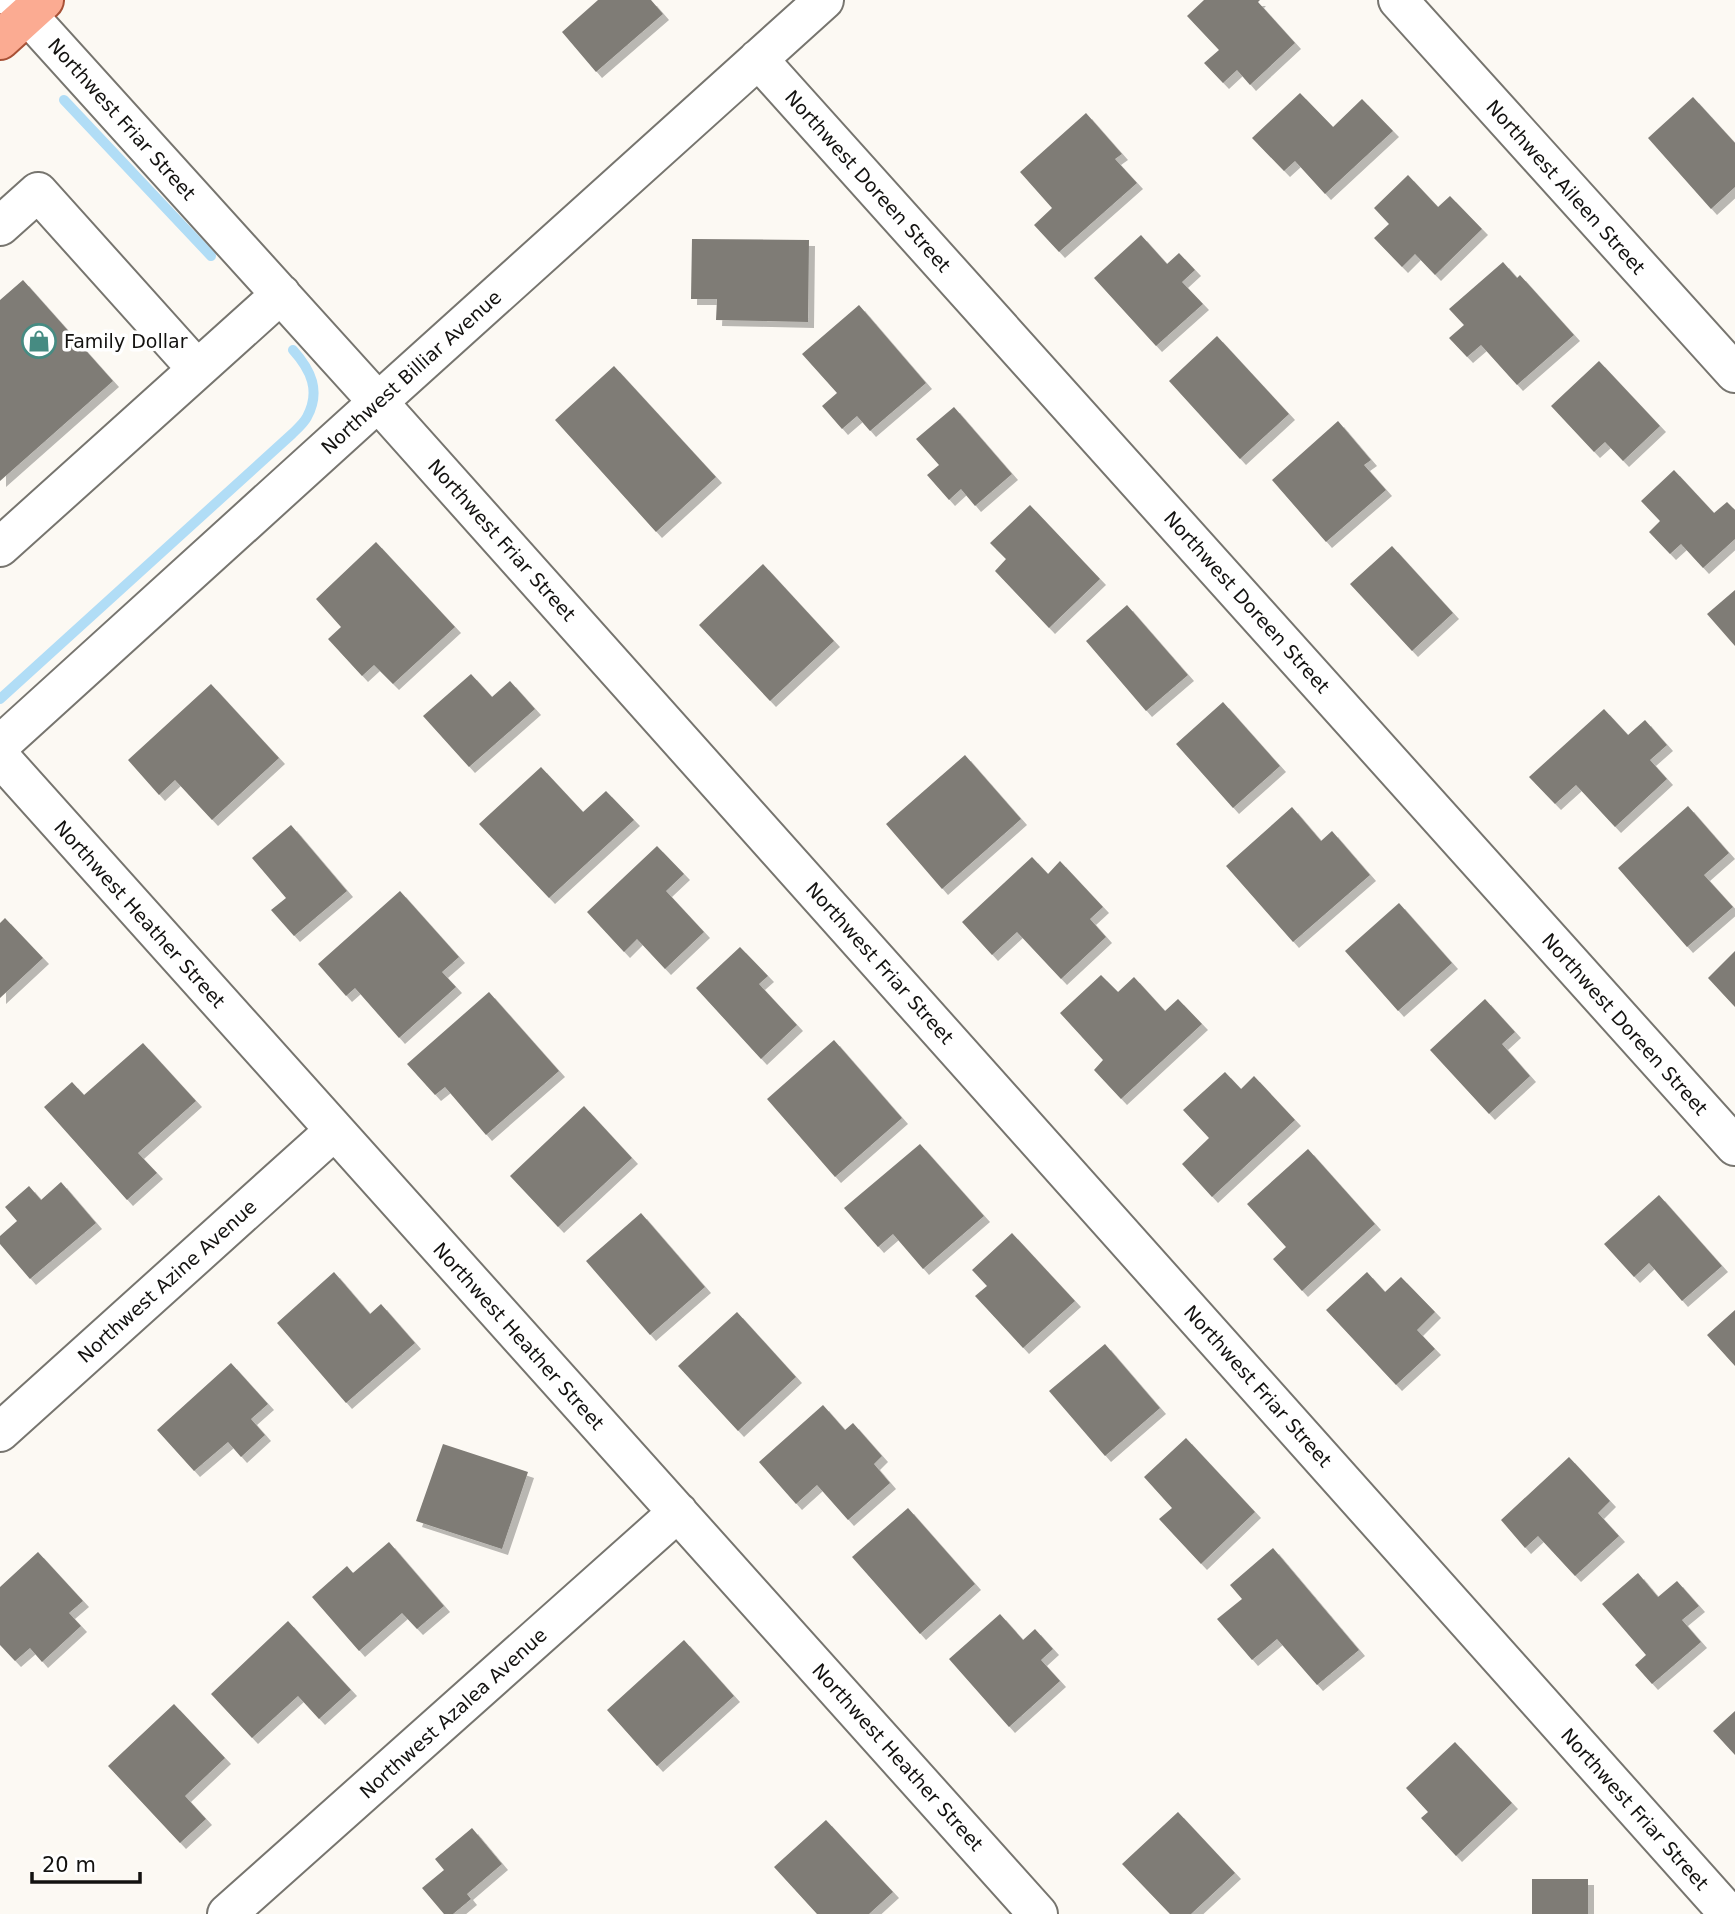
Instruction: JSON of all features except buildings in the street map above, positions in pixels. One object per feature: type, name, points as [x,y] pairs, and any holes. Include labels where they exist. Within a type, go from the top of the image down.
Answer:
[{"type":"main road","points":[[0,40],[28,5]]},
{"type":"street","name":"Northwest Billiar Avenue","points":[[0,745],[824,0]]},
{"type":"street","name":"Northwest Aileen Street","points":[[1398,0],[1735,373]]},
{"type":"street","name":"Northwest Friar Street","points":[[28,5],[281,294],[1729,1914]]},
{"type":"street","name":"Northwest Doreen Street","points":[[758,59],[1735,1146]]},
{"type":"street","points":[[0,226],[38,192],[197,369]]},
{"type":"street","points":[[0,547],[281,294]]},
{"type":"street","name":"Northwest Heather Street","points":[[0,757],[678,1512],[1019,1908]]},
{"type":"street","name":"Northwest Azine Avenue","points":[[0,1432],[334,1131]]},
{"type":"street","name":"Northwest Azalea Avenue","points":[[227,1914],[678,1512]]},
{"type":"waterway","points":[[64,100],[211,256]]},
{"type":"waterway","points":[[0,699],[302,424],[311,407],[312,381],[305,365],[293,350]]},
{"type":"place","name":"Family Dollar","points":[[39,341]]}]
